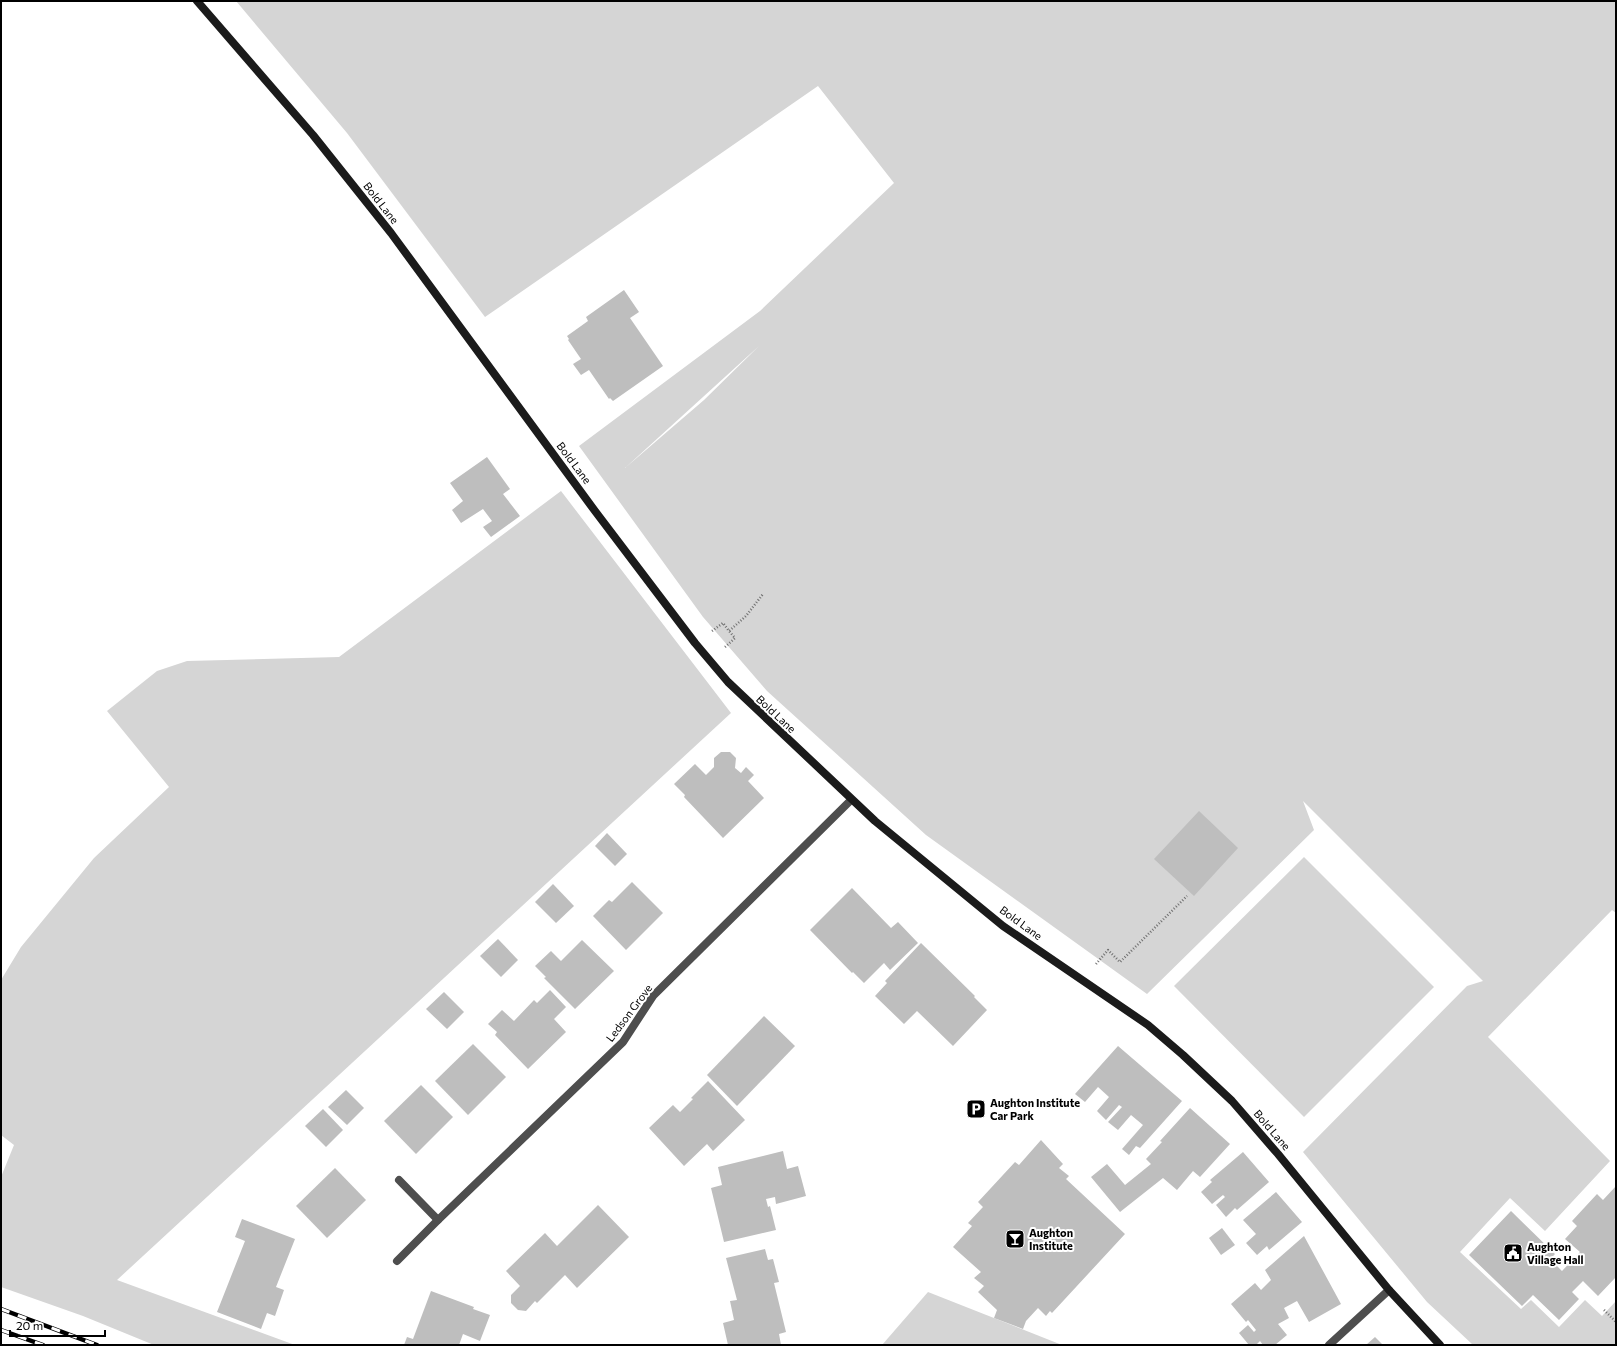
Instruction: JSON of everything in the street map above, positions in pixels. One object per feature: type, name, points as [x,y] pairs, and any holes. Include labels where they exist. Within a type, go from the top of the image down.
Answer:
[{"type":"street","name":"Bold Lane","points":[[197,1],[313,135],[391,233],[497,378],[695,643],[728,682],[851,800],[1003,926],[1148,1025],[1183,1055],[1232,1101],[1278,1154],[1389,1290],[1440,1345]]},
{"type":"street","name":"Ledson Grove","points":[[397,1261],[623,1042],[653,996],[851,800]]},
{"type":"street","points":[[399,1180],[438,1220]]},
{"type":"street","points":[[1328,1345],[1389,1290]]},
{"type":"path","points":[[695,643],[723,623],[729,631],[746,616],[764,594]]},
{"type":"path","points":[[1083,980],[1108,950],[1120,962],[1187,896]]},
{"type":"path","points":[[1604,1310],[1616,1322]]},
{"type":"shaded area","points":[[236,1],[1616,1],[1616,913],[1612,910],[1488,1037],[1610,1161],[1545,1231],[1510,1198],[1460,1252],[1521,1309],[1531,1300],[1559,1327],[1585,1300],[1602,1316],[1616,1301],[1616,1345],[1472,1344],[1427,1302],[1303,1152],[1467,986],[1483,981],[1303,801],[1314,830],[1147,994],[926,835],[767,691],[703,617],[579,446],[760,311],[894,183],[818,86],[485,317],[347,133]],"holes":[[[759,346],[704,400],[625,468]]]},
{"type":"shaded area","points":[[561,491],[731,713],[117,1280],[295,1345],[154,1345],[83,1316],[1,1287],[1,1177],[14,1145],[1,1135],[1,980],[21,947],[94,858],[169,787],[107,711],[157,671],[187,661],[339,657]]},
{"type":"shaded area","points":[[1304,857],[1434,987],[1304,1117],[1174,986]]},
{"type":"shaded area","points":[[928,1292],[1062,1345],[882,1345]]},
{"type":"building","points":[[624,290],[639,312],[630,318],[663,366],[613,401],[610,398],[609,399],[589,370],[581,375],[573,364],[581,359],[568,340],[569,339],[567,336],[588,321],[586,317]]},
{"type":"building","points":[[487,457],[510,489],[503,494],[520,516],[491,537],[483,527],[492,521],[483,509],[461,523],[452,510],[463,501],[450,483]]},
{"type":"building","points":[[721,752],[730,752],[736,758],[735,768],[741,773],[746,767],[754,775],[748,781],[764,798],[723,838],[684,797],[685,795],[674,784],[695,764],[706,775],[714,767],[714,758]]},
{"type":"building","points":[[1199,811],[1238,848],[1194,896],[1154,859]]},
{"type":"building","points":[[607,833],[627,854],[615,866],[595,846]]},
{"type":"building","points":[[632,882],[663,913],[626,950],[593,916],[609,900],[612,902]]},
{"type":"building","points":[[553,884],[574,906],[556,923],[535,902]]},
{"type":"building","points":[[852,888],[891,928],[898,922],[918,943],[890,970],[884,963],[864,983],[853,972],[852,973],[810,930]]},
{"type":"building","points":[[498,939],[518,960],[501,977],[480,956]]},
{"type":"building","points":[[582,940],[614,971],[575,1009],[544,978],[546,977],[535,966],[551,951],[561,961]]},
{"type":"building","points":[[921,943],[975,996],[974,997],[987,1010],[953,1046],[917,1011],[904,1024],[875,996],[887,983],[885,981]]},
{"type":"building","points":[[550,990],[566,1007],[554,1019],[566,1032],[528,1069],[495,1035],[497,1032],[488,1024],[502,1010],[514,1021],[534,1000],[537,1003]]},
{"type":"building","points":[[444,992],[464,1012],[447,1029],[426,1009]]},
{"type":"building","points":[[764,1016],[795,1046],[737,1106],[707,1075]]},
{"type":"building","points":[[473,1044],[506,1077],[468,1115],[435,1081]]},
{"type":"building","points":[[1118,1046],[1182,1101],[1140,1148],[1136,1146],[1129,1155],[1122,1149],[1143,1125],[1131,1115],[1118,1130],[1108,1122],[1122,1107],[1119,1105],[1106,1120],[1097,1111],[1109,1097],[1098,1087],[1085,1102],[1075,1094]]},
{"type":"building","points":[[708,1081],[745,1120],[713,1151],[707,1144],[684,1166],[649,1128],[673,1105],[680,1112],[693,1099],[691,1098]]},
{"type":"building","points":[[421,1085],[453,1117],[416,1154],[384,1121]]},
{"type":"building","points":[[346,1090],[364,1108],[347,1125],[328,1107]]},
{"type":"building","points":[[1190,1108],[1230,1144],[1200,1177],[1193,1171],[1177,1190],[1163,1178],[1120,1212],[1091,1177],[1107,1164],[1125,1185],[1151,1164],[1146,1159]]},
{"type":"building","points":[[323,1109],[343,1130],[326,1147],[305,1126]]},
{"type":"building","points":[[1041,1140],[1063,1164],[1059,1168],[1069,1176],[1066,1179],[1125,1234],[1052,1313],[1050,1311],[1046,1316],[1038,1308],[1026,1321],[1023,1329],[994,1318],[997,1310],[978,1292],[984,1286],[974,1278],[981,1272],[953,1247],[972,1226],[968,1223],[983,1207],[978,1202],[1015,1162],[1019,1165]]},
{"type":"building","points":[[783,1151],[787,1169],[798,1166],[806,1196],[776,1204],[775,1197],[766,1199],[768,1207],[770,1206],[776,1230],[724,1242],[711,1188],[722,1185],[718,1167]]},
{"type":"building","points":[[1243,1152],[1269,1182],[1237,1210],[1235,1208],[1226,1217],[1216,1205],[1225,1197],[1223,1195],[1212,1204],[1201,1192],[1212,1182],[1210,1180]]},
{"type":"building","points":[[335,1168],[366,1200],[327,1238],[296,1206]]},
{"type":"building","name":"Aughton Village Hall","points":[[1616,1186],[1616,1277],[1598,1296],[1583,1281],[1572,1292],[1579,1299],[1559,1320],[1533,1295],[1522,1306],[1469,1255],[1511,1211],[1555,1254],[1550,1259],[1562,1271],[1580,1252],[1565,1239],[1577,1226],[1572,1221],[1597,1194],[1603,1200]]},
{"type":"building","points":[[1276,1192],[1302,1222],[1269,1250],[1267,1246],[1257,1255],[1246,1243],[1256,1234],[1243,1220]]},
{"type":"building","points":[[598,1205],[629,1237],[577,1288],[565,1275],[537,1303],[535,1301],[526,1311],[518,1310],[511,1303],[511,1295],[520,1286],[506,1271],[545,1233],[557,1246]]},
{"type":"building","points":[[242,1219],[295,1239],[276,1287],[284,1290],[275,1316],[267,1313],[261,1329],[217,1312],[245,1241],[235,1237]]},
{"type":"building","points":[[1222,1228],[1235,1245],[1221,1255],[1209,1238]]},
{"type":"building","points":[[1304,1236],[1341,1304],[1309,1322],[1297,1301],[1284,1308],[1289,1318],[1278,1324],[1287,1335],[1275,1345],[1263,1345],[1260,1341],[1256,1345],[1249,1345],[1239,1333],[1248,1325],[1254,1332],[1256,1330],[1248,1320],[1246,1322],[1231,1304],[1255,1283],[1261,1290],[1271,1280],[1265,1270]]},
{"type":"building","points":[[765,1249],[768,1260],[773,1259],[779,1282],[774,1283],[786,1332],[779,1334],[781,1345],[728,1345],[723,1323],[734,1320],[730,1301],[737,1300],[726,1258]]},
{"type":"building","points":[[431,1291],[474,1307],[473,1309],[490,1315],[480,1341],[463,1334],[459,1345],[404,1345],[407,1337],[413,1339]]},
{"type":"building","points":[[1375,1337],[1383,1345],[1366,1345]]},
{"type":"railway","points":[[1,1309],[97,1345]]},
{"type":"railway","points":[[1,1330],[43,1345]]},
{"type":"place","name":"Aughton Institute Car Park","points":[[976,1109]]},
{"type":"place","name":"Aughton Institute","points":[[1015,1239]]},
{"type":"place","name":"Aughton Village Hall","points":[[1513,1253]]}]
